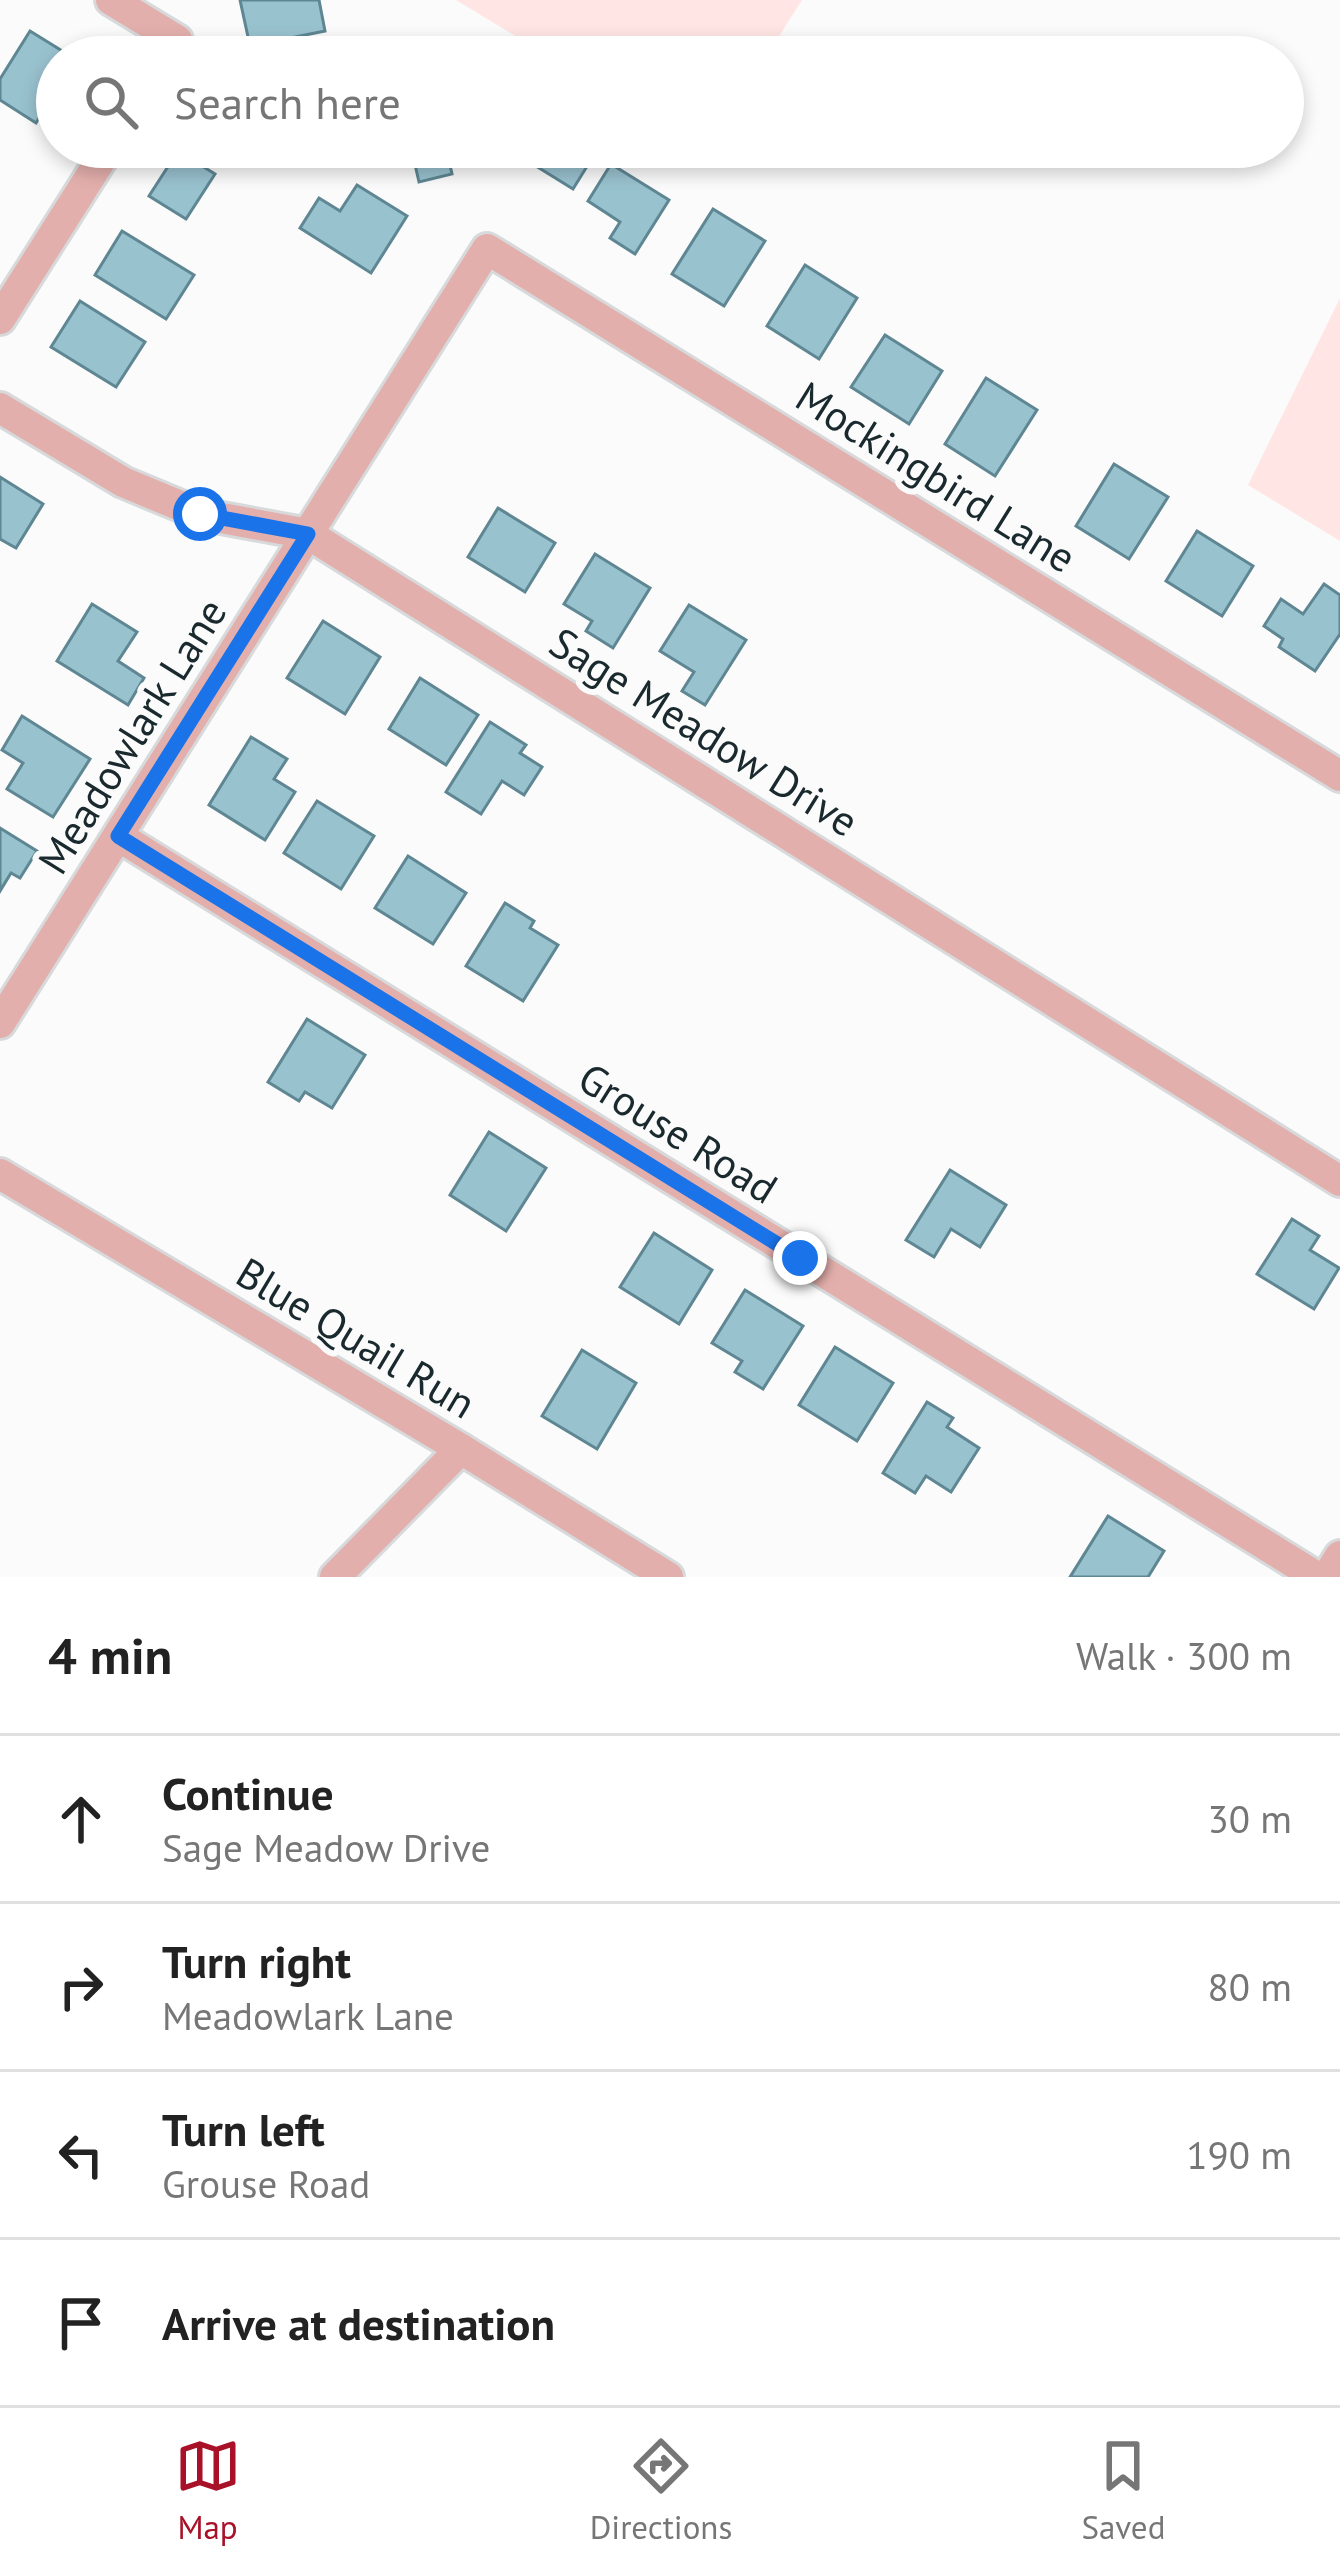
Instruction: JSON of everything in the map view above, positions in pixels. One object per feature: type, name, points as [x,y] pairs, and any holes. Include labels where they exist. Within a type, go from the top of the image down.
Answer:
[{"type":"street","points":[[111,0],[156,36]]},
{"type":"street","points":[[0,319],[96,168]]},
{"type":"street","name":"Meadowlark Lane","points":[[0,1023],[488,249]]},
{"type":"street","name":"Mockingbird Lane","points":[[488,249],[1340,776]]},
{"type":"street","name":"Sage Meadow Drive","points":[[0,408],[123,482],[200,514],[308,534],[1340,1181]]},
{"type":"street","name":"Grouse Road","points":[[118,836],[1317,1577]]},
{"type":"street","name":"Blue Quail Run","points":[[0,1174],[668,1577]]},
{"type":"street","points":[[335,1577],[461,1450]]},
{"type":"street","points":[[1327,1577],[1340,1556]]},
{"type":"shaded area","points":[[456,0],[802,0],[779,36],[515,36]]},
{"type":"shaded area","points":[[1340,298],[1340,541],[1248,485]]},
{"type":"building","points":[[240,0],[319,0],[325,31],[248,36]]},
{"type":"building","points":[[30,31],[38,36],[36,123],[0,100],[0,79]]},
{"type":"building","points":[[167,168],[205,168],[215,174],[186,219],[149,196]]},
{"type":"building","points":[[416,168],[451,168],[452,174],[419,182]]},
{"type":"building","points":[[539,168],[586,168],[573,189]]},
{"type":"building","points":[[609,168],[617,168],[669,200],[635,254],[610,238],[620,222],[588,201]]},
{"type":"building","points":[[357,185],[407,216],[371,273],[300,228],[319,198],[340,211]]},
{"type":"building","points":[[713,209],[765,241],[724,306],[672,274]]},
{"type":"building","points":[[122,231],[194,275],[166,319],[95,275]]},
{"type":"building","points":[[805,265],[857,298],[819,359],[767,326]]},
{"type":"building","points":[[80,301],[145,342],[116,387],[51,347]]},
{"type":"building","points":[[885,335],[942,371],[909,424],[851,387]]},
{"type":"building","points":[[986,378],[1037,410],[995,476],[945,444]]},
{"type":"building","points":[[1114,464],[1168,497],[1129,559],[1076,526]]},
{"type":"building","points":[[0,477],[43,504],[16,548],[0,539]]},
{"type":"building","points":[[498,508],[555,543],[525,592],[468,557]]},
{"type":"building","points":[[1197,531],[1253,566],[1222,616],[1166,581]]},
{"type":"building","points":[[595,554],[650,588],[613,648],[586,631],[592,621],[564,604]]},
{"type":"building","points":[[1324,584],[1340,595],[1340,634],[1315,671],[1279,647],[1283,639],[1264,626],[1281,599],[1303,614]]},
{"type":"building","points":[[92,604],[137,632],[118,661],[144,678],[128,705],[57,661]]},
{"type":"building","points":[[689,605],[746,640],[705,705],[682,691],[694,672],[660,651]]},
{"type":"building","points":[[323,621],[380,657],[345,714],[287,678]]},
{"type":"building","points":[[420,678],[478,715],[446,765],[389,729]]},
{"type":"building","points":[[22,716],[90,759],[53,817],[7,789],[23,763],[2,750]]},
{"type":"building","points":[[490,722],[526,745],[520,753],[542,767],[524,795],[502,781],[481,814],[446,792]]},
{"type":"building","points":[[251,737],[287,759],[274,779],[295,792],[265,840],[209,805]]},
{"type":"building","points":[[317,801],[374,836],[341,889],[284,853]]},
{"type":"building","points":[[0,828],[37,851],[20,878],[11,873],[0,891]]},
{"type":"building","points":[[408,856],[466,893],[433,944],[375,908]]},
{"type":"building","points":[[505,903],[534,921],[530,928],[558,945],[523,1001],[466,966]]},
{"type":"building","points":[[307,1019],[365,1055],[332,1108],[305,1092],[299,1101],[268,1082]]},
{"type":"building","points":[[489,1132],[546,1168],[506,1231],[450,1195]]},
{"type":"building","points":[[950,1170],[1006,1205],[980,1247],[951,1229],[934,1257],[906,1240]]},
{"type":"building","points":[[1292,1219],[1319,1236],[1310,1250],[1339,1268],[1314,1309],[1257,1274]]},
{"type":"building","points":[[654,1233],[712,1270],[679,1324],[620,1287]]},
{"type":"building","points":[[745,1290],[803,1326],[763,1389],[735,1372],[742,1361],[712,1343]]},
{"type":"building","points":[[835,1347],[893,1383],[857,1441],[799,1405]]},
{"type":"building","points":[[582,1350],[636,1383],[597,1449],[542,1416]]},
{"type":"building","points":[[927,1402],[953,1418],[947,1427],[979,1448],[951,1492],[926,1476],[915,1493],[883,1473]]},
{"type":"building","points":[[1108,1516],[1164,1551],[1148,1577],[1070,1577]]},
{"type":"route","points":[[200,514],[308,534],[118,836],[800,1258]]}]
